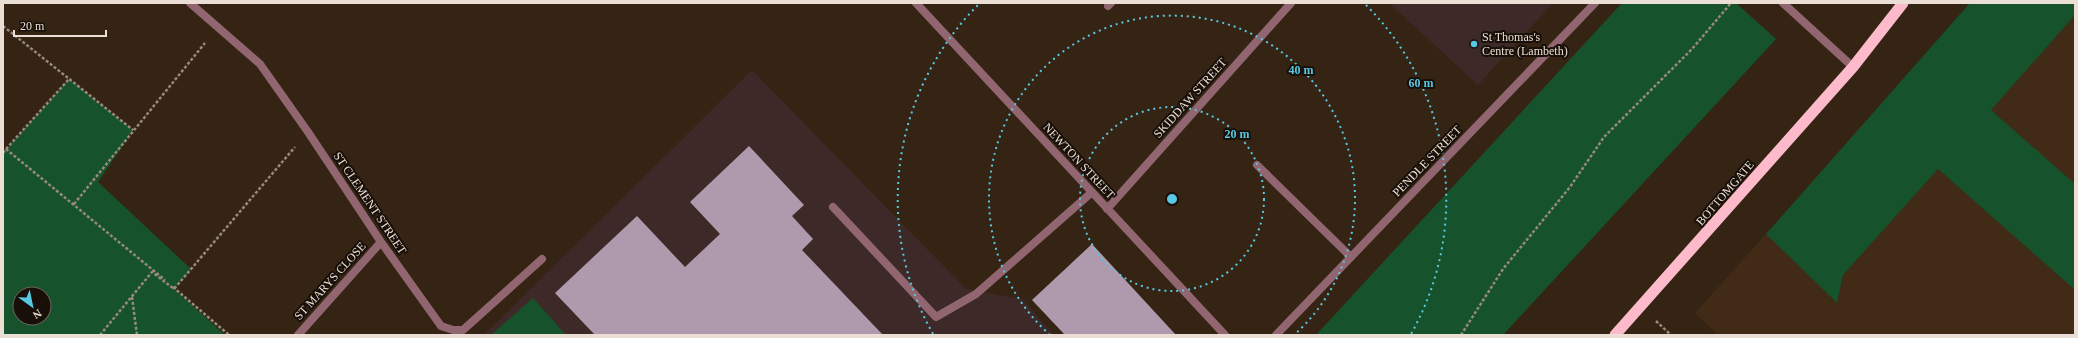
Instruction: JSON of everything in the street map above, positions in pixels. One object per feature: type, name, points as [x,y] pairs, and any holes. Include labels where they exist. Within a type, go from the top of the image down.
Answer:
[{"type":"highway","name":"BOTTOMGATE","points":[[1615,335],[1853,67],[1903,3]]},
{"type":"street","name":"ST CLEMENT STREET","points":[[190,3],[260,64],[308,132],[381,242],[441,326],[453,330],[463,330],[542,258]]},
{"type":"street","name":"NEWTON STREET","points":[[916,3],[1225,335]]},
{"type":"street","name":"SKIDDAW STREET","points":[[1107,209],[1291,3]]},
{"type":"street","name":"PENDLE STREET","points":[[1276,335],[1595,3]]},
{"type":"street","points":[[1783,3],[1853,67]]},
{"type":"street","points":[[1256,165],[1352,257]]},
{"type":"street","points":[[833,207],[936,317],[976,294],[1091,192]]},
{"type":"street","name":"ST MARYS CLOSE","points":[[298,335],[381,242]]},
{"type":"path","points":[[1461,335],[1503,269],[1570,187],[1604,137],[1692,49],[1731,3]]},
{"type":"path","points":[[3,26],[133,130]]},
{"type":"path","points":[[74,204],[218,27]]},
{"type":"path","points":[[3,153],[69,79]]},
{"type":"path","points":[[175,288],[308,132]]},
{"type":"path","points":[[6,149],[175,288],[229,335]]},
{"type":"path","points":[[100,335],[152,272],[175,288]]},
{"type":"path","points":[[132,296],[137,335]]},
{"type":"shaded area","name":"St Thomas's Centre (Lambeth)","points":[[1389,3],[1553,3],[1478,85]]},
{"type":"shaded area","points":[[2075,15],[2075,184],[1991,110]]},
{"type":"shaded area","points":[[752,70],[966,289],[1022,299],[1054,335],[484,335]]},
{"type":"shaded area","points":[[1938,169],[2075,290],[2075,335],[1718,335],[1695,313],[1766,234],[1837,303],[1843,275]]},
{"type":"green space","points":[[1622,3],[1736,3],[1776,39],[1503,335],[1316,335]]},
{"type":"green space","points":[[1970,3],[2075,3],[2075,15],[1991,110],[2075,184],[2075,290],[1938,169],[1843,275],[1837,303],[1766,234]]},
{"type":"green space","points":[[69,79],[133,130],[98,182],[191,269],[174,289],[225,335],[3,335],[3,153]]},
{"type":"green space","points":[[533,298],[566,335],[491,335]]},
{"type":"building","points":[[749,146],[804,205],[792,216],[813,239],[802,250],[883,335],[595,335],[555,293],[637,216],[685,267],[720,234],[690,202]]},
{"type":"building","points":[[1092,244],[1176,335],[1065,335],[1032,300]]},
{"type":"place","name":"St Thomas's Centre (Lambeth)","points":[[1474,44]]}]
